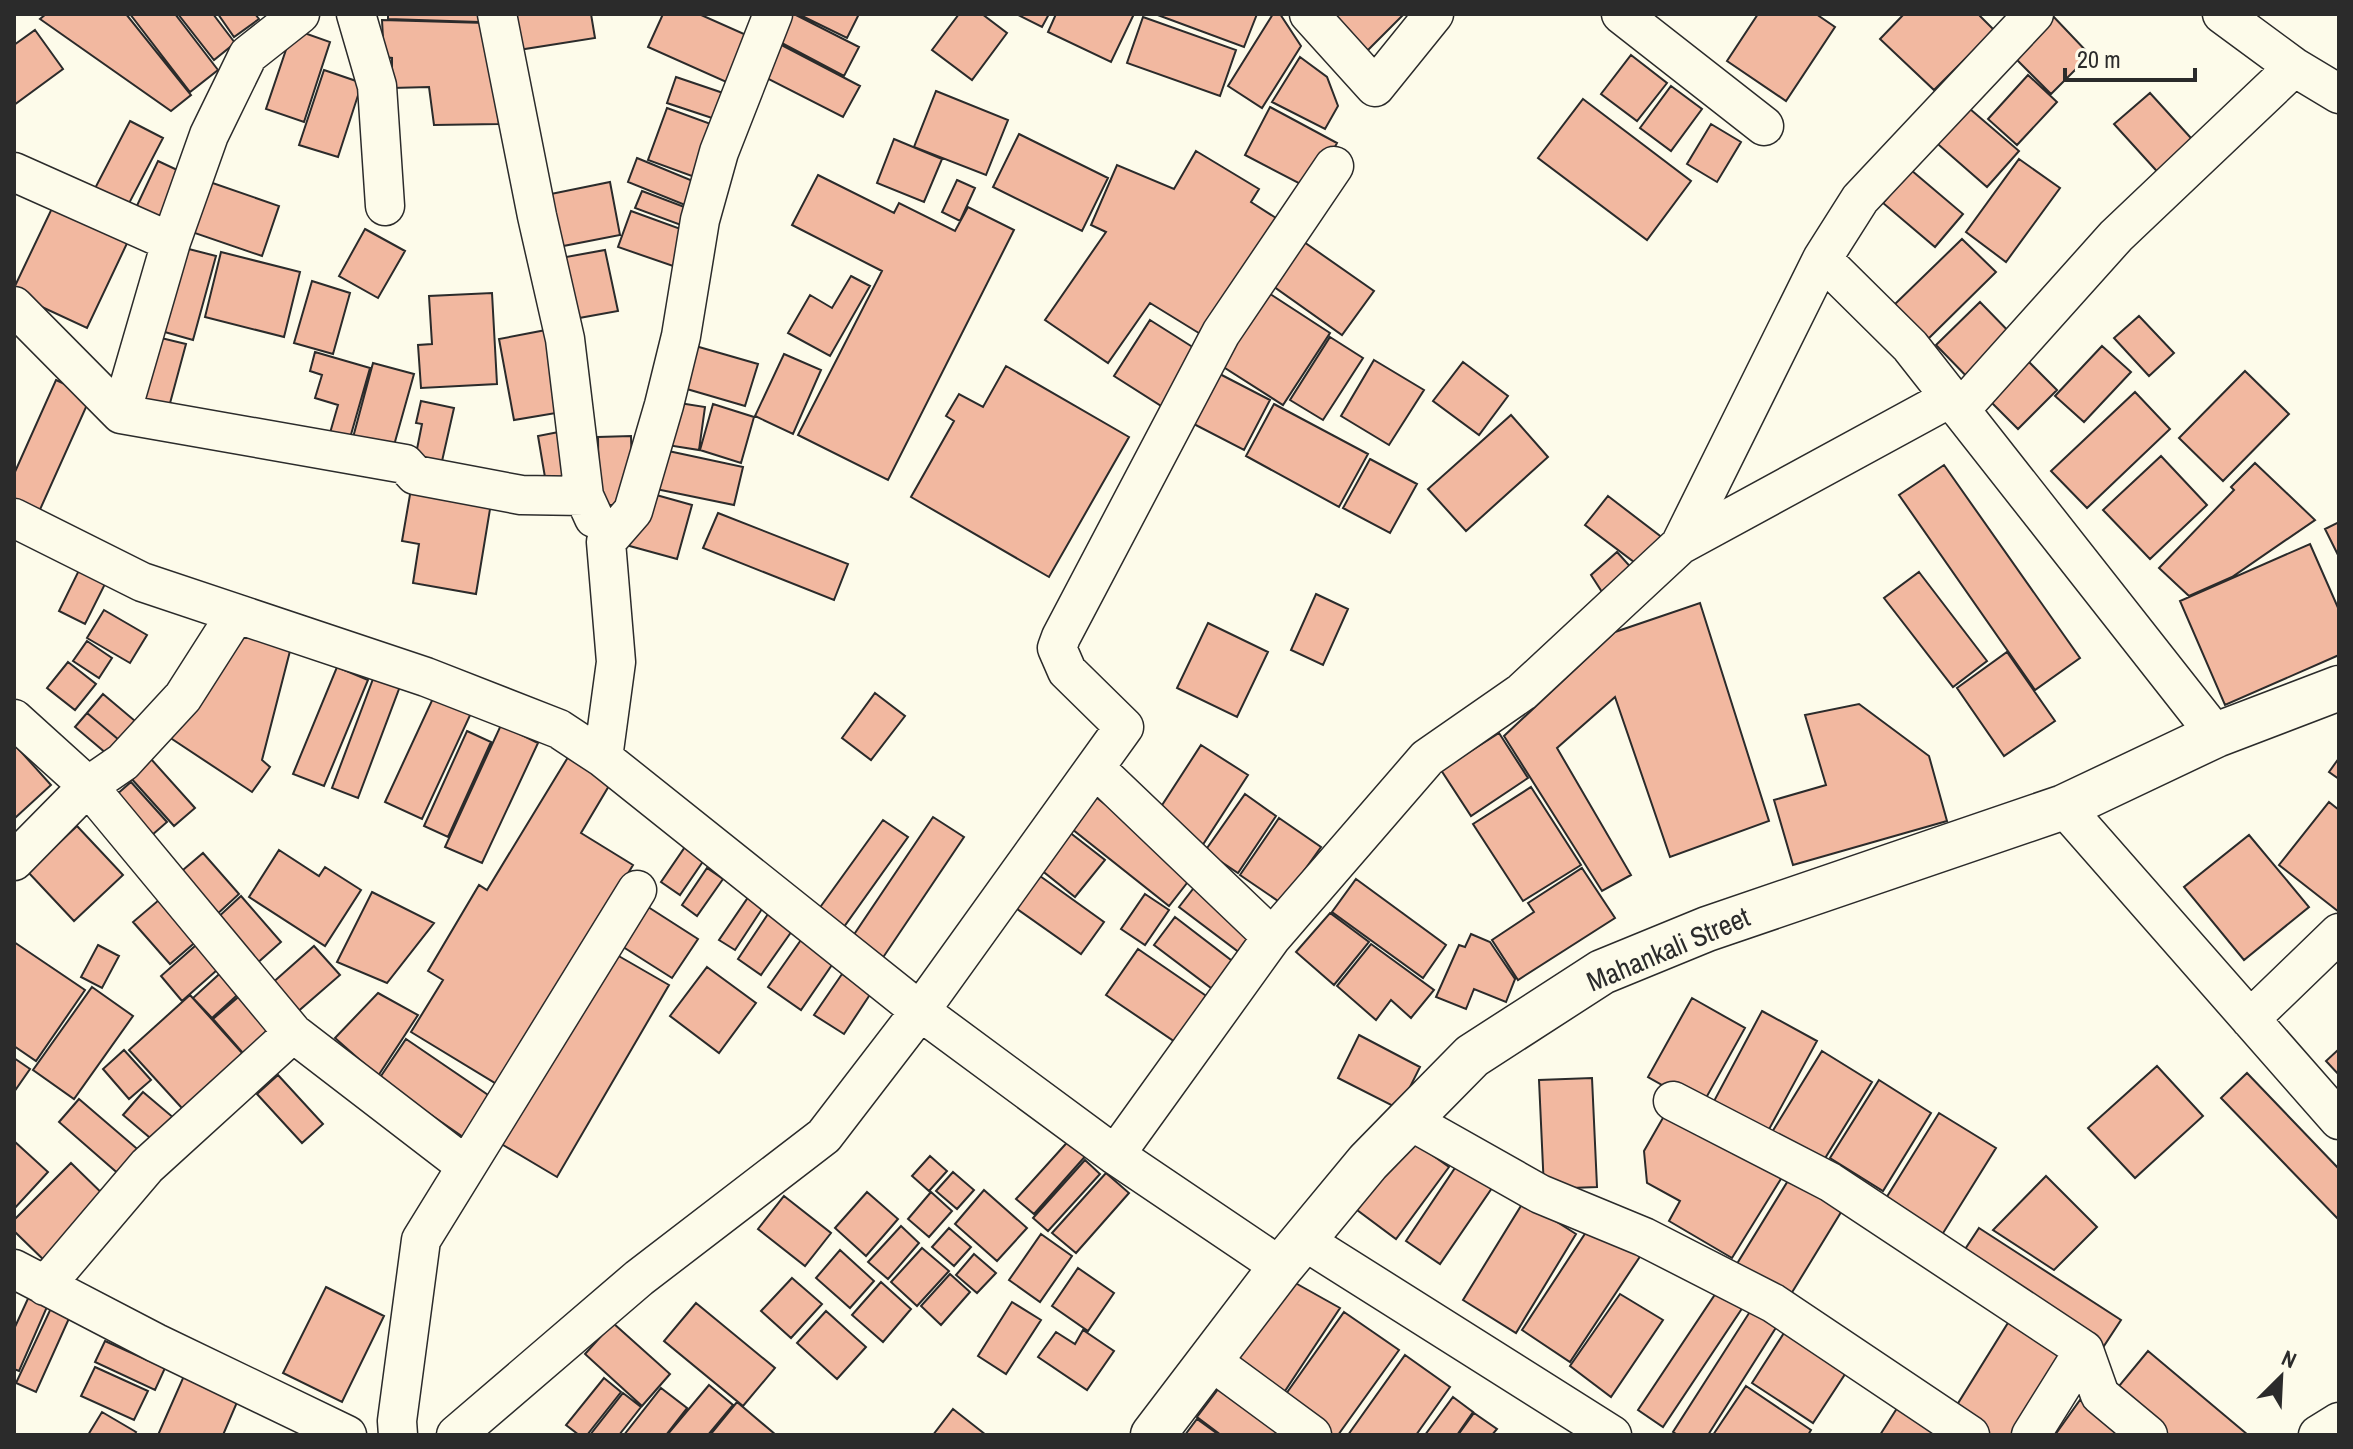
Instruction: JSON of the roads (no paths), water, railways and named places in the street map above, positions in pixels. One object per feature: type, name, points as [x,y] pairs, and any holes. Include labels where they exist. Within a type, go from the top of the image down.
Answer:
[{"type":"street","points":[[121,414],[171,242],[209,135],[248,55],[300,14]]},
{"type":"street","points":[[356,14],[377,86],[385,206]]},
{"type":"street","points":[[497,14],[565,339],[584,496],[606,542],[616,662],[603,758]]},
{"type":"street","points":[[606,542],[633,511],[668,392],[681,336],[700,220],[719,152],[773,14]]},
{"type":"street","points":[[1309,14],[1375,87],[1434,14]]},
{"type":"street","points":[[1621,14],[1764,126]]},
{"type":"street","points":[[1680,545],[1822,259],[1860,199],[2034,14]]},
{"type":"street","points":[[2222,14],[2294,67],[2339,94]]},
{"type":"street","points":[[1115,1155],[1272,937],[1427,758],[1522,692],[1680,545],[1955,404],[2116,236],[2294,67]]},
{"type":"street","points":[[456,1435],[639,1278],[824,1136],[920,1011],[1124,727],[1067,671],[1057,648],[1061,637],[1221,333],[1334,166]]},
{"type":"street","points":[[14,172],[171,242]]},
{"type":"street","points":[[1822,259],[1910,346],[2216,735]]},
{"type":"street","points":[[14,306],[121,414],[405,464],[415,475],[521,495],[584,496]]},
{"type":"street","points":[[14,518],[142,582],[426,677],[559,729],[603,758],[920,1011],[1115,1155],[1612,1435]]},
{"type":"street","points":[[14,861],[88,786],[123,762],[183,697],[236,614]]},
{"type":"street","name":"Mahankali Street","points":[[1153,1435],[1292,1254],[1368,1162],[1472,1056],[1602,972],[1707,929],[2064,807],[2216,735],[2339,688]]},
{"type":"street","points":[[14,719],[88,786],[293,1033],[466,1166]]},
{"type":"street","points":[[1095,768],[1272,937]]},
{"type":"street","points":[[2064,807],[2339,1120]]},
{"type":"street","points":[[398,1435],[397,1421],[421,1240],[637,890]]},
{"type":"street","points":[[2250,1019],[2339,933]]},
{"type":"street","points":[[293,1033],[25,1280],[347,1435]]},
{"type":"street","points":[[1673,1101],[1830,1182],[2084,1350],[2100,1395],[2148,1435]]},
{"type":"street","points":[[1409,1120],[1540,1194],[1644,1237],[1773,1303],[1970,1435]]},
{"type":"street","points":[[2031,1435],[2084,1350]]},
{"type":"street","points":[[1210,1360],[1312,1435]]},
{"type":"street","points":[[2318,1435],[2339,1422]]}]
